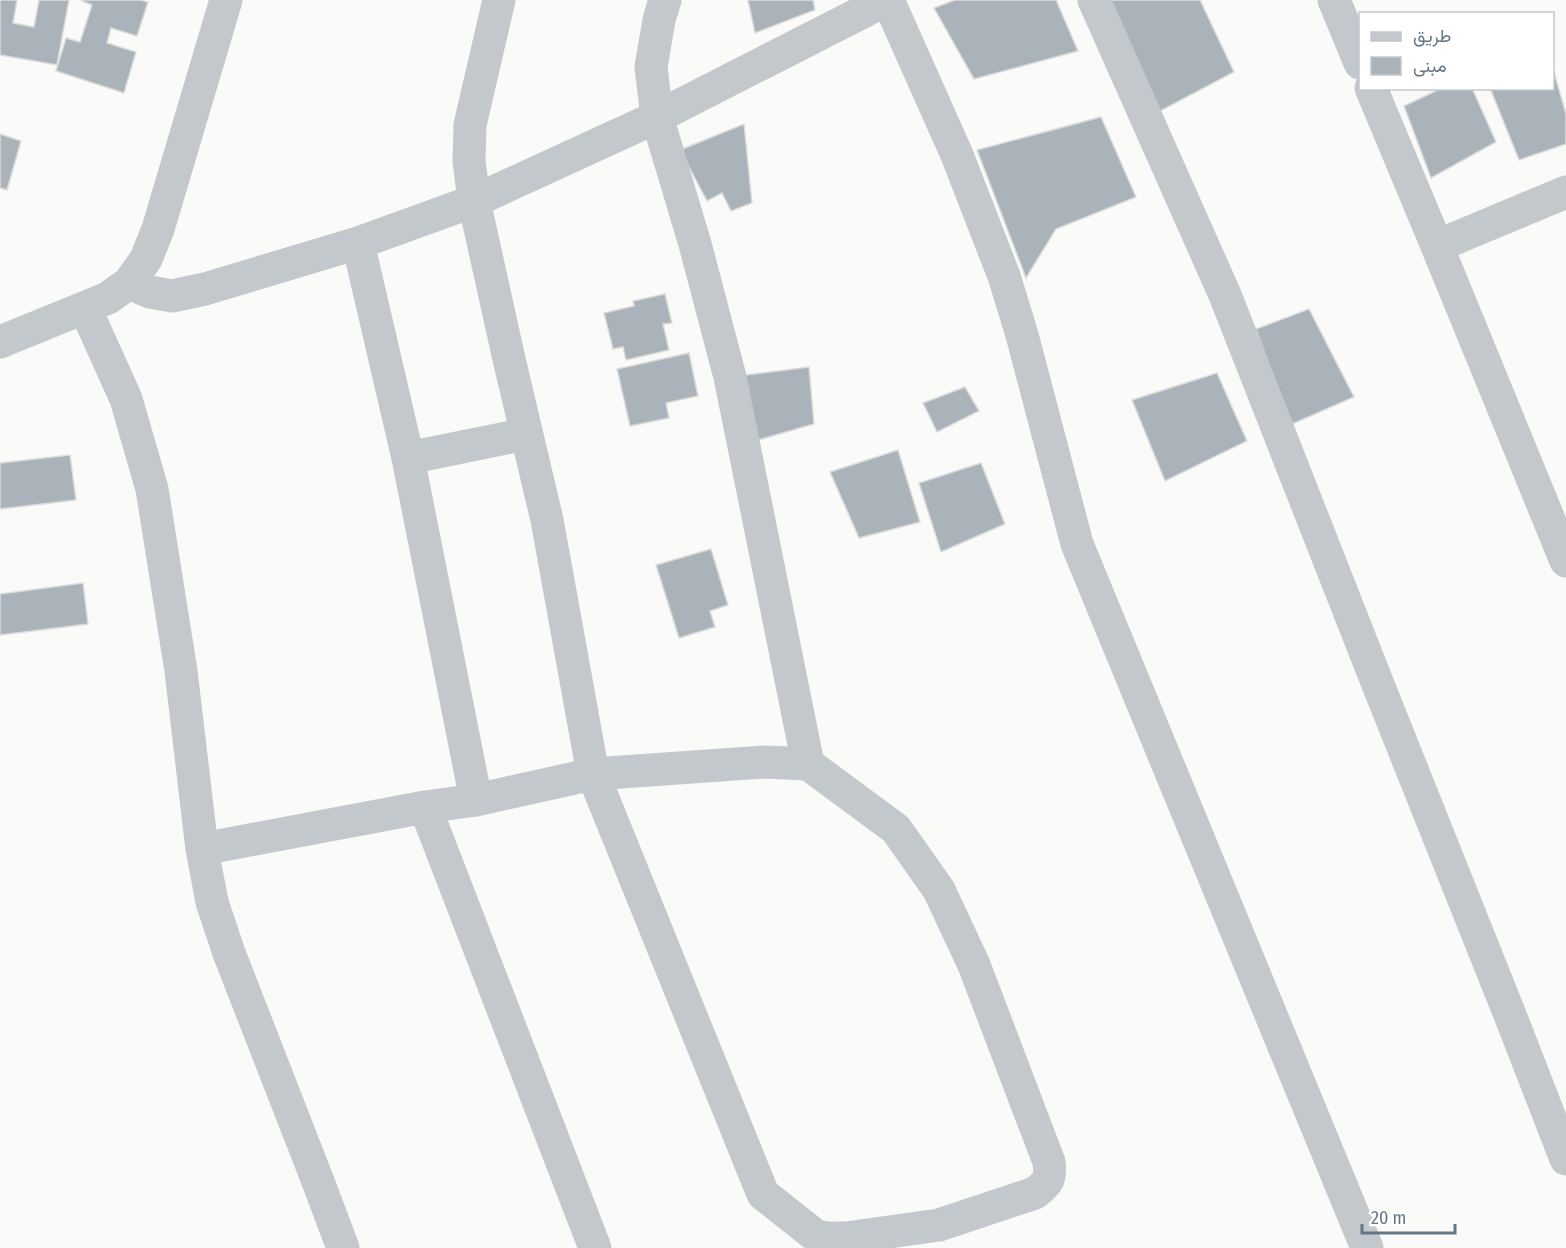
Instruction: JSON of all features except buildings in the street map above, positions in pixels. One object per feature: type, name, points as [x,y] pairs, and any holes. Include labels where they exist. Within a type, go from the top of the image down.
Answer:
[{"type":"street","points":[[0,342],[108,298],[129,283],[146,259],[158,229],[226,0]]},
{"type":"street","points":[[202,849],[425,807],[476,800],[593,774],[765,762],[808,764],[896,828],[939,890],[974,965],[1049,1162],[1051,1175],[1045,1186],[1035,1193],[939,1225],[846,1238],[816,1236],[764,1194],[593,774],[547,520],[508,359],[474,201],[469,161],[470,125],[499,0]]},
{"type":"street","points":[[665,0],[651,67],[657,117],[695,244],[730,377],[808,764]]},
{"type":"street","points":[[129,283],[150,292],[172,296],[205,289],[358,243],[474,201],[657,117],[887,0],[957,155],[1004,276],[1022,335],[1077,544],[1367,1248]]},
{"type":"street","points":[[1094,0],[1225,295],[1566,1159]]},
{"type":"street","points":[[1334,0],[1359,61]]},
{"type":"street","points":[[1372,90],[1566,561]]},
{"type":"street","points":[[1437,246],[1566,192]]},
{"type":"street","points":[[358,243],[408,459],[476,800]]},
{"type":"street","points":[[85,308],[126,399],[152,489],[181,672],[202,849],[212,902],[229,953],[343,1248]]},
{"type":"street","points":[[408,459],[526,434]]},
{"type":"street","points":[[425,807],[595,1248]]}]
